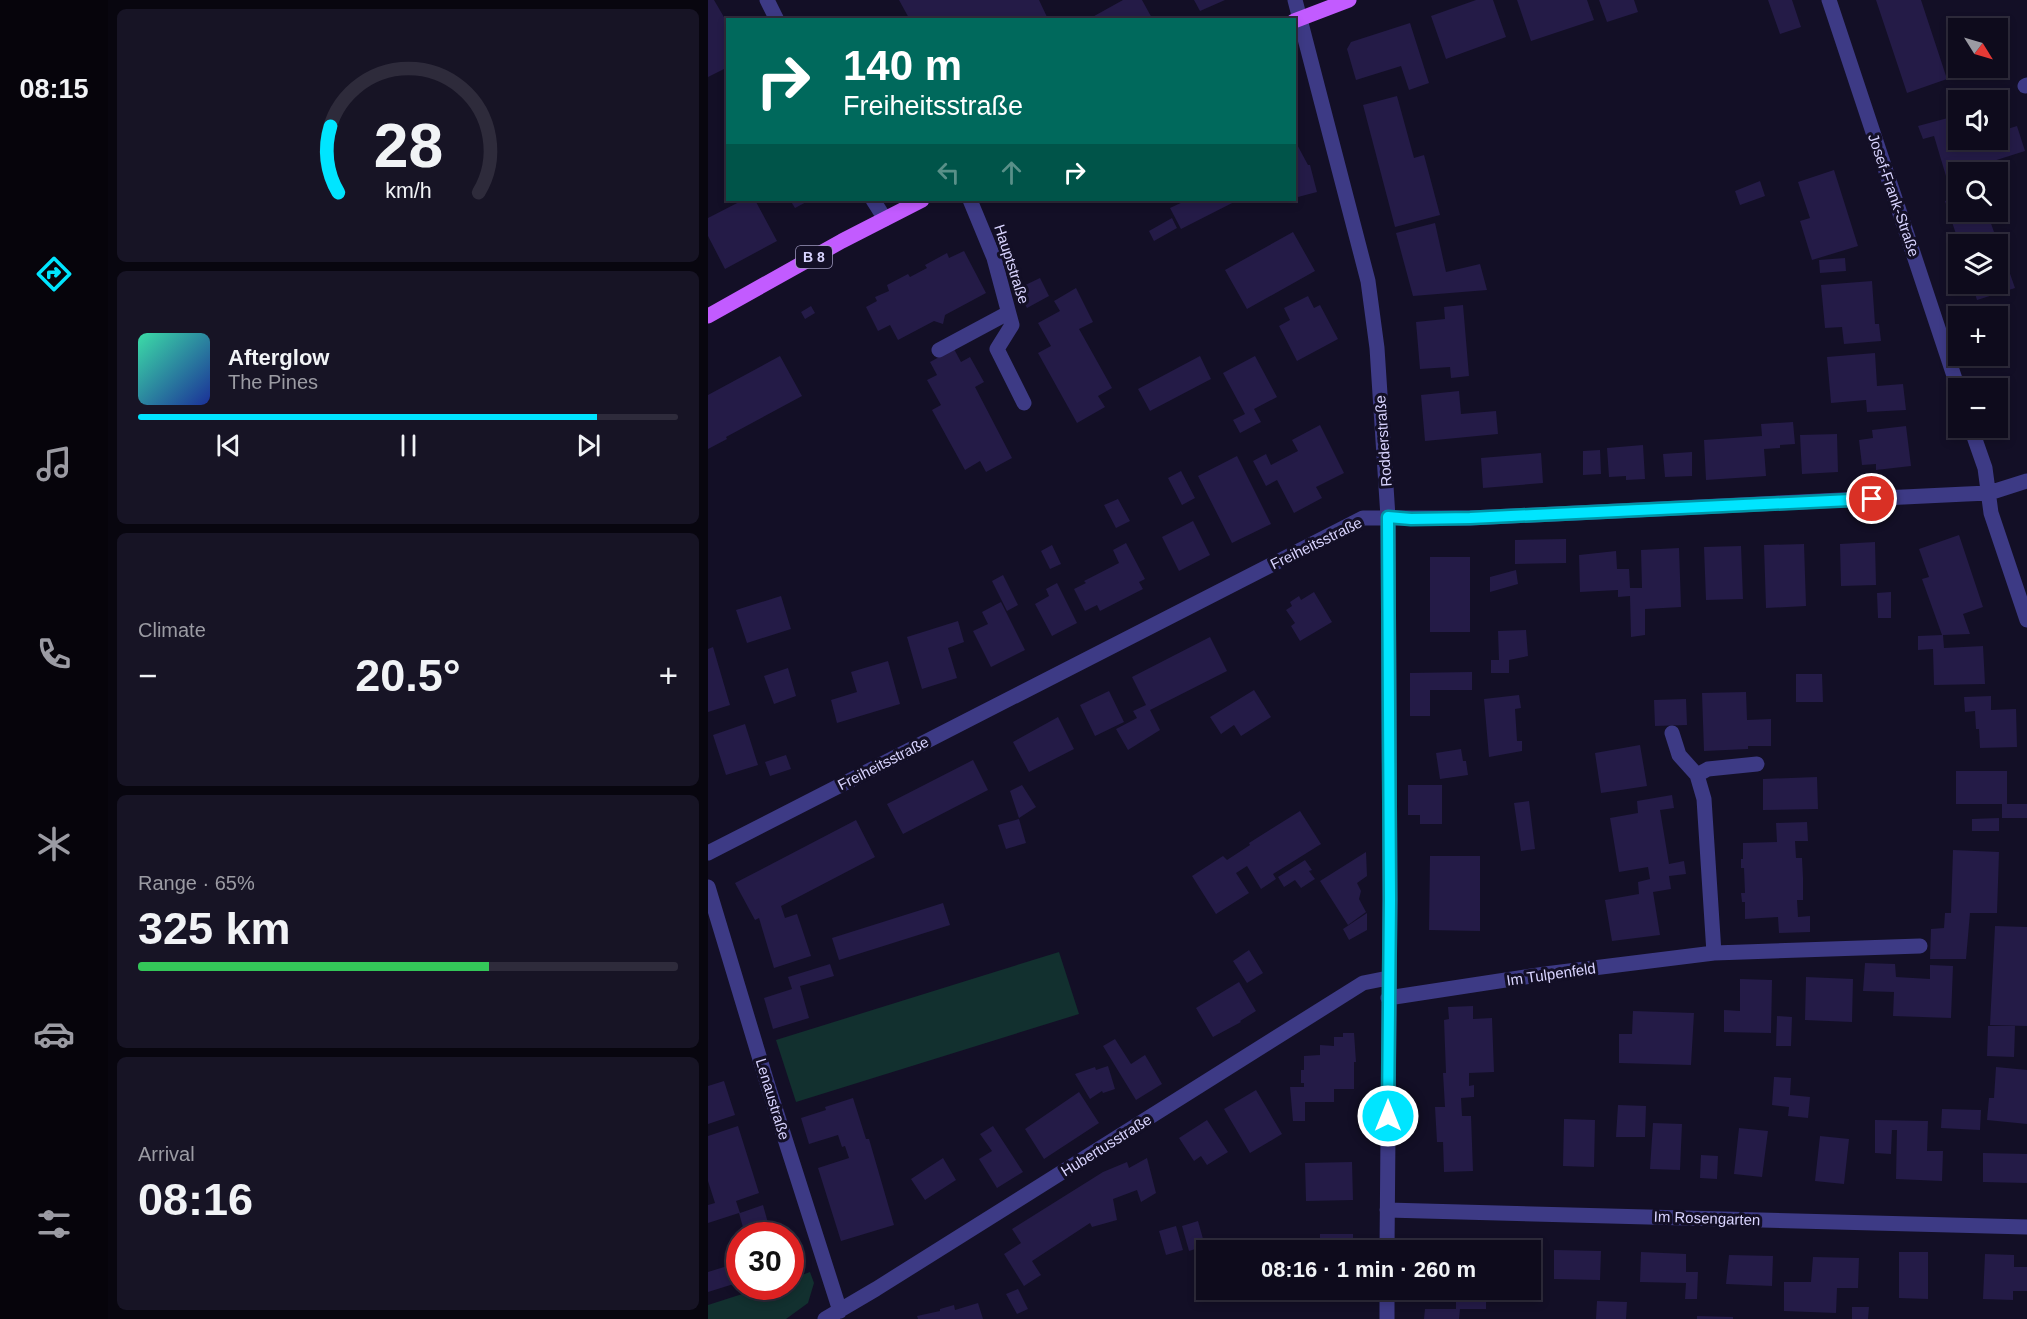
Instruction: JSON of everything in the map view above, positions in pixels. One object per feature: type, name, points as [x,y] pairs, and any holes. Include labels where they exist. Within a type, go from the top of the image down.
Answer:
[{"type":"main road","points":[[1297,20],[1349,0]]},
{"type":"main road","name":"B 8","points":[[708,316],[920,201]]},
{"type":"street","points":[[767,0],[776,18]]},
{"type":"street","name":"Rodderstraße","points":[[1295,0],[1297,20],[1368,281],[1377,348],[1388,517],[1390,899],[1387,1240]]},
{"type":"street","name":"Josef-Frank-Straße","points":[[1829,0],[1955,378]]},
{"type":"street","points":[[874,201],[885,219]]},
{"type":"street","name":"Hauptstraße","points":[[970,201],[994,258],[1011,325],[997,349],[1024,403]]},
{"type":"street","points":[[939,350],[1008,313]]},
{"type":"street","points":[[1974,438],[1985,468],[1991,513],[2027,620]]},
{"type":"street","name":"Freiheitsstraße","points":[[708,853],[1363,518],[1481,517],[1989,493],[2027,481]]},
{"type":"street","points":[[1672,733],[1679,755],[1697,775],[1704,798],[1714,953]]},
{"type":"street","points":[[1697,775],[1708,769],[1757,764]]},
{"type":"street","name":"Lenaustraße","points":[[708,887],[769,1089],[840,1311]]},
{"type":"street","name":"Im Tulpenfeld","points":[[1388,998],[1545,974],[1714,953],[1920,946]]},
{"type":"street","name":"Hubertusstraße","points":[[825,1319],[1363,984],[1388,978]]},
{"type":"street","name":"Im Rosengarten","points":[[1387,1210],[2027,1227]]},
{"type":"street","points":[[1387,1300],[1387,1319]]},
{"type":"green space","points":[[1059,952],[1079,1014],[796,1102],[776,1040]]},
{"type":"green space","points":[[810,1272],[814,1283],[808,1303],[786,1319],[708,1319],[708,1305],[726,1299],[804,1300],[804,1274]]},
{"type":"building","points":[[708,0],[714,0],[726,21],[726,68],[708,77]]},
{"type":"building","points":[[899,0],[1039,0],[1047,17],[1046,18],[909,18]]},
{"type":"building","points":[[1123,0],[1142,0],[1152,18],[1091,18]]},
{"type":"building","points":[[1194,0],[1225,0],[1200,11]]},
{"type":"building","points":[[1476,0],[1493,0],[1506,37],[1446,59],[1431,16]]},
{"type":"building","points":[[1517,0],[1587,0],[1594,20],[1531,41]]},
{"type":"building","points":[[1599,0],[1634,0],[1638,12],[1607,22]]},
{"type":"building","points":[[1768,0],[1792,0],[1801,27],[1780,34]]},
{"type":"building","points":[[1876,0],[1921,0],[1947,79],[1907,93]]},
{"type":"building","points":[[1410,23],[1429,83],[1409,90],[1401,66],[1356,80],[1347,49],[1351,42]]},
{"type":"building","points":[[1397,96],[1414,158],[1424,155],[1440,215],[1395,227],[1363,105]]},
{"type":"building","points":[[1948,118],[1948,150],[2008,150],[2008,129],[2017,126],[2025,151],[1990,162],[1948,162],[1948,175],[1946,176],[1934,136],[1923,139],[1918,126]]},
{"type":"building","points":[[1296,143],[1310,165],[1317,192],[1296,197]]},
{"type":"building","points":[[1834,170],[1858,246],[1812,260],[1800,221],[1810,218],[1798,182]]},
{"type":"building","points":[[1760,181],[1765,196],[1740,205],[1735,191]]},
{"type":"building","points":[[741,201],[756,201],[777,241],[725,269],[708,236],[708,218]]},
{"type":"building","points":[[791,201],[808,201],[795,208]]},
{"type":"building","points":[[1185,201],[1236,201],[1181,229],[1170,208]]},
{"type":"building","points":[[1172,218],[1177,228],[1154,241],[1149,231]]},
{"type":"building","points":[[1952,222],[1990,222],[1994,232],[1988,234],[1956,234]]},
{"type":"building","points":[[1435,223],[1446,272],[1480,264],[1487,290],[1413,296],[1396,233]]},
{"type":"building","points":[[1293,232],[1315,271],[1247,309],[1225,270]]},
{"type":"building","points":[[964,251],[986,293],[945,315],[943,324],[934,321],[898,340],[890,325],[878,331],[866,307],[877,301],[875,297],[889,291],[887,285],[908,274],[910,277],[927,268],[925,265],[947,253],[949,258]]},
{"type":"building","points":[[1845,258],[1846,271],[1820,273],[1819,260]]},
{"type":"building","points":[[2008,268],[2015,288],[2008,290]]},
{"type":"building","points":[[1040,278],[1049,296],[1027,308],[1017,289]]},
{"type":"building","points":[[1872,281],[1875,324],[1879,324],[1881,341],[1844,344],[1842,327],[1825,328],[1821,285]]},
{"type":"building","points":[[1076,288],[1093,322],[1079,329],[1112,388],[1098,396],[1105,407],[1077,423],[1038,353],[1051,346],[1038,323],[1060,311],[1054,301]]},
{"type":"building","points":[[1975,294],[1996,294],[1977,300]]},
{"type":"building","points":[[1308,296],[1314,308],[1320,305],[1338,339],[1297,361],[1279,326],[1290,320],[1284,308]]},
{"type":"building","points":[[1463,305],[1469,376],[1451,378],[1450,367],[1420,369],[1416,322],[1445,319],[1444,307]]},
{"type":"building","points":[[811,306],[815,313],[805,319],[801,312]]},
{"type":"building","points":[[954,349],[961,362],[970,357],[984,382],[975,387],[1012,458],[986,472],[980,461],[965,470],[932,410],[941,405],[927,380],[937,375],[930,362]]},
{"type":"building","points":[[1875,353],[1877,386],[1903,384],[1906,410],[1867,412],[1866,400],[1831,403],[1827,357]]},
{"type":"building","points":[[780,356],[802,396],[708,449],[708,395]]},
{"type":"building","points":[[1200,356],[1211,379],[1150,411],[1138,389]]},
{"type":"building","points":[[1255,356],[1277,397],[1254,409],[1261,422],[1240,433],[1233,420],[1245,414],[1223,373]]},
{"type":"building","points":[[1459,391],[1461,414],[1496,411],[1498,434],[1425,441],[1421,395]]},
{"type":"building","points":[[1793,422],[1795,444],[1764,449],[1766,476],[1706,480],[1704,440],[1762,436],[1761,424]]},
{"type":"building","points":[[1320,425],[1344,473],[1316,487],[1322,498],[1294,513],[1277,480],[1266,486],[1253,461],[1266,454],[1271,465],[1298,451],[1292,440]]},
{"type":"building","points":[[1906,426],[1911,466],[1876,470],[1876,464],[1862,465],[1859,440],[1873,438],[1872,430]]},
{"type":"building","points":[[1837,434],[1838,472],[1802,474],[1800,435]]},
{"type":"building","points":[[1643,445],[1645,479],[1626,480],[1626,476],[1609,477],[1607,448]]},
{"type":"building","points":[[1600,450],[1601,474],[1583,475],[1583,451]]},
{"type":"building","points":[[1692,452],[1692,476],[1665,477],[1663,454]]},
{"type":"building","points":[[1541,453],[1543,483],[1483,488],[1481,458]]},
{"type":"building","points":[[1237,456],[1271,524],[1232,543],[1198,476]]},
{"type":"building","points":[[1181,471],[1195,498],[1182,505],[1168,478]]},
{"type":"building","points":[[1118,499],[1130,521],[1116,528],[1104,505]]},
{"type":"building","points":[[1193,521],[1210,555],[1179,571],[1162,537]]},
{"type":"building","points":[[1959,535],[1983,607],[1963,614],[1970,634],[1943,635],[1944,648],[1983,646],[1985,684],[1934,685],[1933,649],[1918,650],[1918,636],[1942,635],[1922,579],[1929,577],[1919,549]]},
{"type":"building","points":[[1566,539],[1566,563],[1515,564],[1515,540]]},
{"type":"building","points":[[1875,542],[1876,585],[1841,586],[1840,544]]},
{"type":"building","points":[[1126,543],[1145,579],[1139,582],[1143,589],[1100,611],[1097,605],[1085,611],[1074,589],[1086,583],[1084,581],[1119,563],[1113,550]]},
{"type":"building","points":[[1804,544],[1806,606],[1766,608],[1764,545]]},
{"type":"building","points":[[1052,545],[1061,564],[1050,569],[1041,551]]},
{"type":"building","points":[[1741,546],[1743,599],[1706,600],[1704,547]]},
{"type":"building","points":[[1679,548],[1681,607],[1645,609],[1645,635],[1631,637],[1630,596],[1618,597],[1618,590],[1580,592],[1579,555],[1616,551],[1617,569],[1629,569],[1630,588],[1642,588],[1641,550]]},
{"type":"building","points":[[1430,557],[1470,557],[1470,632],[1430,632]]},
{"type":"building","points":[[1516,570],[1518,584],[1490,592],[1490,577]]},
{"type":"building","points":[[1003,575],[1018,605],[1007,611],[992,581]]},
{"type":"building","points":[[1057,583],[1077,623],[1052,636],[1035,604],[1049,596],[1046,589]]},
{"type":"building","points":[[1314,592],[1332,622],[1300,641],[1291,626],[1295,623],[1286,610],[1292,606],[1290,602],[1299,596],[1301,600]]},
{"type":"building","points":[[1891,592],[1891,618],[1878,618],[1877,593]]},
{"type":"building","points":[[781,596],[791,629],[747,643],[736,610]]},
{"type":"building","points":[[1001,602],[1025,650],[991,667],[973,631],[988,624],[982,612]]},
{"type":"building","points":[[958,621],[964,642],[948,648],[957,678],[922,689],[907,637]]},
{"type":"building","points":[[1526,630],[1528,656],[1509,660],[1509,673],[1491,673],[1491,660],[1499,660],[1498,631]]},
{"type":"building","points":[[1210,637],[1227,671],[1150,710],[1160,730],[1128,750],[1116,729],[1137,718],[1133,711],[1146,705],[1132,677]]},
{"type":"building","points":[[713,647],[730,705],[708,712],[708,649]]},
{"type":"building","points":[[888,661],[900,704],[837,723],[831,700],[857,692],[851,672]]},
{"type":"building","points":[[788,668],[796,696],[774,704],[764,676]]},
{"type":"building","points":[[1472,672],[1472,690],[1430,690],[1430,716],[1410,716],[1410,673]]},
{"type":"building","points":[[1796,674],[1822,674],[1823,702],[1796,702]]},
{"type":"building","points":[[1254,690],[1271,717],[1241,736],[1234,725],[1221,734],[1210,717]]},
{"type":"building","points":[[1109,691],[1124,722],[1095,736],[1080,705]]},
{"type":"building","points":[[1746,692],[1747,720],[1771,719],[1771,746],[1704,751],[1702,693]]},
{"type":"building","points":[[1519,695],[1521,708],[1515,709],[1517,741],[1522,741],[1522,751],[1489,757],[1484,699]]},
{"type":"building","points":[[1991,696],[1991,710],[2016,709],[2017,747],[1980,748],[1975,711],[1965,712],[1964,697]]},
{"type":"building","points":[[1686,699],[1687,725],[1655,726],[1654,700]]},
{"type":"building","points":[[1058,717],[1074,749],[1029,772],[1013,742]]},
{"type":"building","points":[[745,724],[758,765],[726,775],[713,735]]},
{"type":"building","points":[[1640,745],[1647,786],[1601,793],[1595,753]]},
{"type":"building","points":[[1461,749],[1468,775],[1440,779],[1436,753]]},
{"type":"building","points":[[786,755],[791,769],[770,776],[765,762]]},
{"type":"building","points":[[973,760],[988,790],[903,834],[887,804]]},
{"type":"building","points":[[1956,771],[2007,771],[2007,804],[2027,804],[2027,818],[2002,818],[2002,804],[1956,804]]},
{"type":"building","points":[[1817,777],[1818,809],[1763,810],[1763,779]]},
{"type":"building","points":[[1022,785],[1036,807],[1019,818],[1010,791]]},
{"type":"building","points":[[1408,785],[1442,785],[1442,824],[1420,824],[1420,815],[1408,815]]},
{"type":"building","points":[[1672,795],[1674,808],[1660,810],[1669,864],[1684,861],[1686,874],[1669,876],[1671,889],[1653,892],[1660,935],[1612,941],[1605,900],[1639,894],[1638,882],[1650,879],[1648,867],[1619,872],[1610,818],[1638,813],[1637,801]]},
{"type":"building","points":[[1529,801],[1535,849],[1521,851],[1514,803]]},
{"type":"building","points":[[1300,811],[1321,844],[1273,874],[1276,879],[1261,889],[1247,866],[1236,873],[1249,893],[1216,914],[1192,876],[1223,856],[1227,860],[1250,845],[1249,843]]},
{"type":"building","points":[[1999,818],[1999,831],[1972,831],[1972,819]]},
{"type":"building","points":[[1019,819],[1026,843],[1006,849],[998,825]]},
{"type":"building","points":[[856,820],[875,857],[781,906],[785,918],[797,914],[811,956],[774,968],[759,918],[755,920],[735,883]]},
{"type":"building","points":[[1807,822],[1808,841],[1795,841],[1796,858],[1802,858],[1803,878],[1803,900],[1797,900],[1798,917],[1810,916],[1810,932],[1779,933],[1778,917],[1745,919],[1745,902],[1742,902],[1741,893],[1745,893],[1744,868],[1741,868],[1743,843],[1777,842],[1776,823]]},
{"type":"building","points":[[1953,850],[1999,852],[1997,913],[1970,913],[1966,959],[1930,959],[1931,929],[1944,928],[1945,913],[1951,913]]},
{"type":"building","points":[[1366,852],[1367,876],[1357,883],[1361,891],[1359,899],[1366,912],[1348,925],[1320,881]]},
{"type":"building","points":[[1430,856],[1480,856],[1480,931],[1429,930]]},
{"type":"building","points":[[1305,860],[1315,879],[1301,888],[1295,880],[1284,887],[1278,877]]},
{"type":"building","points":[[943,903],[950,925],[839,960],[832,938]]},
{"type":"building","points":[[1367,913],[1367,930],[1349,940],[1343,929]]},
{"type":"building","points":[[1995,926],[2027,927],[2027,1026],[1990,1025]]},
{"type":"building","points":[[1249,950],[1263,973],[1247,983],[1233,961]]},
{"type":"building","points":[[1865,963],[1895,964],[1896,977],[1930,979],[1930,965],[1953,966],[1951,1018],[1893,1016],[1894,992],[1863,991]]},
{"type":"building","points":[[830,964],[834,976],[800,986],[809,1018],[773,1029],[764,998],[792,989],[788,977]]},
{"type":"building","points":[[1806,977],[1853,979],[1852,1022],[1805,1020]]},
{"type":"building","points":[[1740,979],[1772,980],[1771,1033],[1724,1032],[1724,1010],[1740,1011]]},
{"type":"building","points":[[1239,982],[1256,1011],[1213,1037],[1196,1008]]},
{"type":"building","points":[[1473,1006],[1473,1019],[1492,1018],[1494,1072],[1469,1073],[1469,1086],[1474,1085],[1474,1097],[1461,1098],[1462,1116],[1471,1116],[1473,1171],[1444,1172],[1443,1142],[1437,1142],[1435,1107],[1445,1107],[1444,1020],[1449,1019],[1448,1007]]},
{"type":"building","points":[[1633,1011],[1694,1013],[1691,1065],[1619,1063],[1619,1034],[1632,1034]]},
{"type":"building","points":[[1777,1016],[1792,1017],[1791,1046],[1776,1046]]},
{"type":"building","points":[[1988,1026],[2015,1026],[2014,1057],[1987,1056]]},
{"type":"building","points":[[1343,1033],[1354,1033],[1356,1062],[1354,1062],[1354,1089],[1334,1089],[1334,1102],[1305,1102],[1305,1121],[1293,1121],[1290,1087],[1304,1087],[1304,1083],[1301,1083],[1301,1070],[1304,1070],[1304,1056],[1320,1055],[1320,1045],[1334,1046],[1334,1037],[1343,1037]]},
{"type":"building","points":[[1115,1039],[1131,1064],[1145,1055],[1162,1084],[1136,1100],[1103,1046]]},
{"type":"building","points":[[1108,1066],[1115,1089],[1103,1093],[1102,1091],[1090,1099],[1075,1074],[1095,1067],[1096,1070]]},
{"type":"building","points":[[1996,1067],[2027,1070],[2027,1124],[1987,1120],[1989,1098],[1994,1098]]},
{"type":"building","points":[[1774,1077],[1791,1078],[1790,1095],[1810,1097],[1808,1118],[1788,1116],[1789,1107],[1772,1105]]},
{"type":"building","points":[[724,1081],[735,1115],[708,1124],[708,1086]]},
{"type":"building","points":[[1256,1090],[1282,1134],[1250,1153],[1224,1109]]},
{"type":"building","points":[[1079,1092],[1099,1123],[1044,1159],[1025,1129]]},
{"type":"building","points":[[853,1098],[866,1139],[869,1139],[894,1225],[841,1241],[818,1168],[849,1158],[838,1135],[809,1144],[801,1118]]},
{"type":"building","points":[[1618,1105],[1646,1106],[1645,1137],[1616,1137]]},
{"type":"building","points":[[1942,1109],[1981,1110],[1980,1130],[1941,1128]]},
{"type":"building","points":[[1564,1119],[1595,1120],[1594,1167],[1563,1166]]},
{"type":"building","points":[[1207,1120],[1228,1152],[1207,1165],[1201,1156],[1194,1161],[1179,1138]]},
{"type":"building","points":[[1875,1120],[1928,1121],[1927,1151],[1943,1151],[1942,1181],[1896,1179],[1897,1130],[1892,1130],[1891,1154],[1875,1153]]},
{"type":"building","points":[[1653,1123],[1682,1124],[1680,1170],[1650,1169]]},
{"type":"building","points":[[738,1126],[759,1193],[736,1201],[740,1213],[763,1205],[768,1222],[742,1222],[739,1213],[708,1223],[708,1205],[715,1203],[708,1181],[708,1136]]},
{"type":"building","points":[[993,1126],[1023,1172],[997,1188],[979,1159],[992,1151],[980,1134]]},
{"type":"building","points":[[1739,1128],[1768,1131],[1762,1177],[1734,1174]]},
{"type":"building","points":[[1820,1136],[1849,1139],[1844,1184],[1815,1181]]},
{"type":"building","points":[[1983,1153],[2027,1154],[2027,1183],[1983,1182]]},
{"type":"building","points":[[1701,1155],[1718,1156],[1717,1179],[1700,1178]]},
{"type":"building","points":[[943,1158],[956,1180],[925,1200],[911,1179]]},
{"type":"building","points":[[1147,1158],[1156,1193],[1141,1202],[1137,1190],[1113,1199],[1117,1220],[1092,1227],[1090,1223],[1032,1261],[1041,1275],[1024,1286],[1004,1254],[1021,1243],[1012,1229],[1103,1172],[1127,1162],[1129,1168]]},
{"type":"building","points":[[1352,1162],[1353,1200],[1306,1201],[1305,1163]]},
{"type":"building","points":[[1198,1221],[1203,1240],[1196,1240],[1196,1249],[1189,1251],[1182,1226]]},
{"type":"building","points":[[1176,1226],[1183,1250],[1166,1255],[1159,1231]]},
{"type":"building","points":[[1320,1234],[1353,1234],[1353,1240],[1320,1240]]},
{"type":"building","points":[[1554,1250],[1601,1251],[1600,1280],[1554,1279]]},
{"type":"building","points":[[1641,1252],[1686,1254],[1686,1272],[1698,1272],[1697,1299],[1685,1299],[1686,1283],[1640,1282]]},
{"type":"building","points":[[1899,1252],[1928,1252],[1928,1299],[1899,1298]]},
{"type":"building","points":[[1985,1254],[2014,1255],[2014,1267],[2027,1267],[2027,1291],[2013,1291],[2013,1300],[1983,1299]]},
{"type":"building","points":[[1729,1255],[1773,1256],[1772,1286],[1726,1284]]},
{"type":"building","points":[[1813,1257],[1859,1258],[1858,1288],[1837,1288],[1836,1313],[1784,1311],[1784,1282],[1811,1282]]},
{"type":"building","points":[[726,1266],[726,1286],[708,1292],[708,1272]]},
{"type":"building","points":[[1018,1289],[1028,1309],[1017,1314],[1006,1294]]},
{"type":"building","points":[[1456,1300],[1486,1300],[1486,1309],[1460,1309],[1459,1319],[1424,1319],[1425,1309],[1456,1309]]},
{"type":"building","points":[[1597,1301],[1627,1302],[1626,1319],[1596,1319]]},
{"type":"building","points":[[978,1303],[983,1319],[918,1319],[917,1316],[954,1305],[955,1310]]},
{"type":"building","points":[[1852,1307],[1869,1307],[1868,1319],[1852,1319]]},
{"type":"building","points":[[1697,1316],[1733,1317],[1733,1319],[1697,1319]]},
{"type":"route","points":[[1388,1116],[1390,899],[1388,517],[1470,518],[1872,499]]}]
